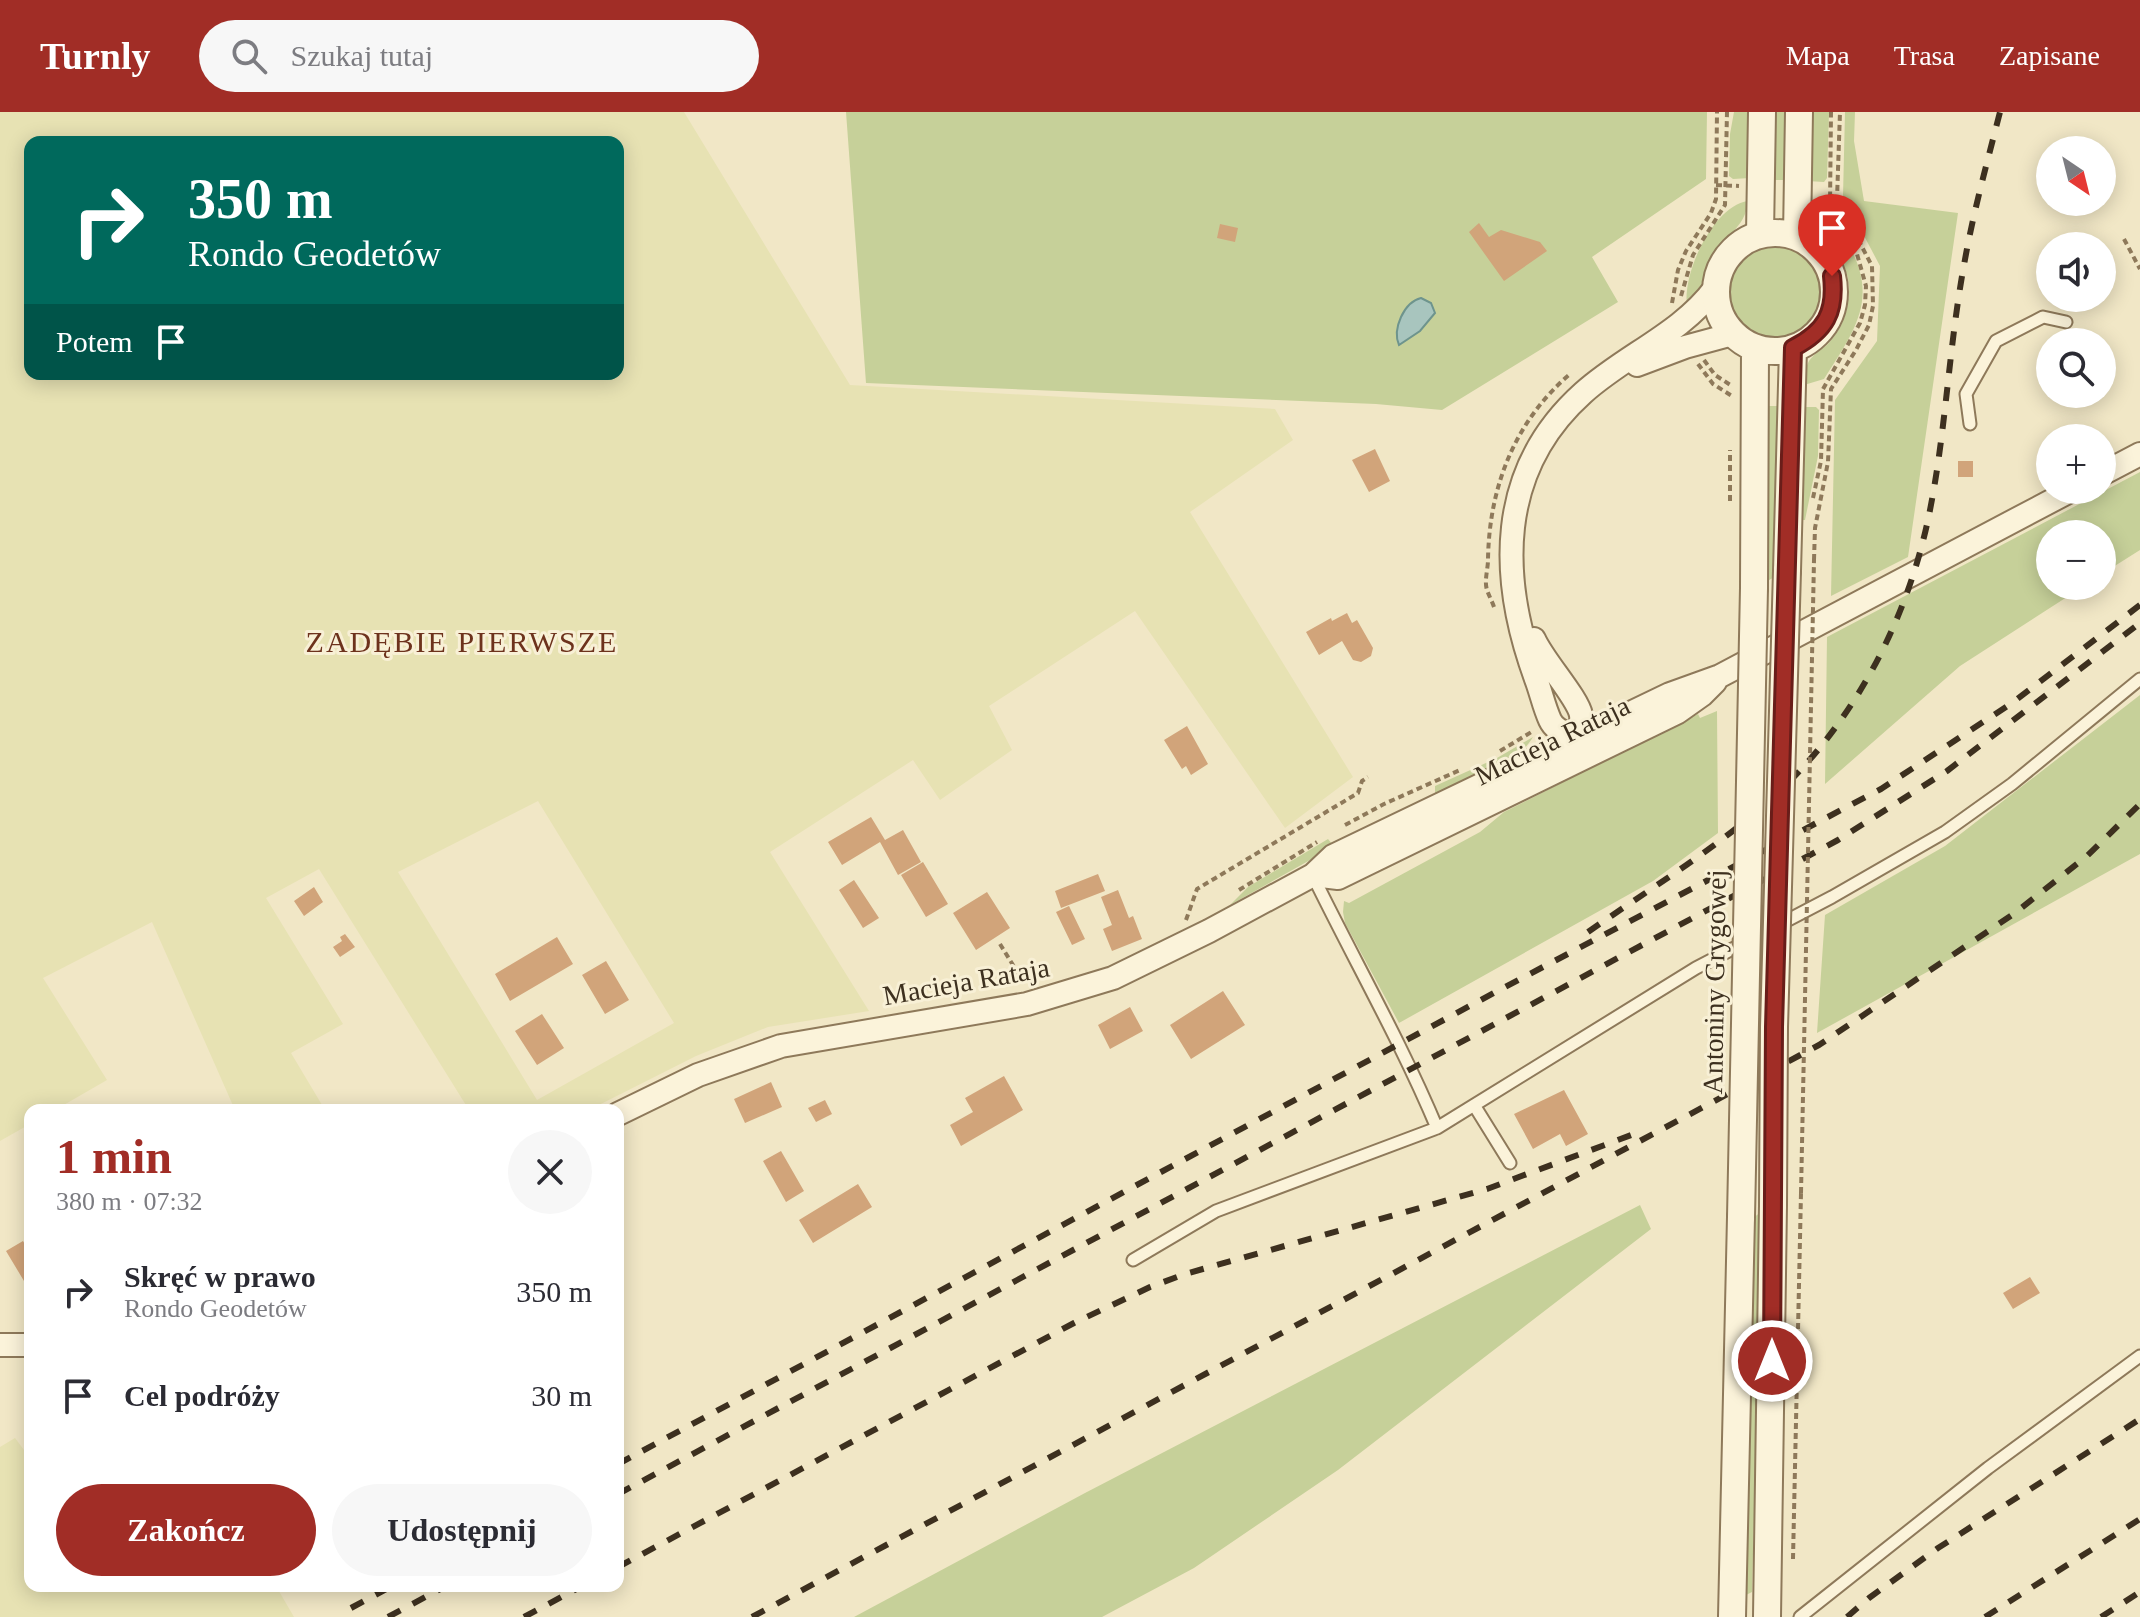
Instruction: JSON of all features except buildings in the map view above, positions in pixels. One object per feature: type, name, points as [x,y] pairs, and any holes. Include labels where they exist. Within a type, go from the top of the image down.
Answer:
[{"type":"street","points":[[1760,234],[1762,112]]},
{"type":"street","points":[[1797,236],[1799,112]]},
{"type":"street","points":[[1581,748],[1551,722],[1527,655],[1510,568],[1512,532],[1522,489],[1538,447],[1559,418],[1599,381],[1681,337],[1744,341],[1768,351],[1793,348],[1809,340],[1822,327],[1831,311],[1834,294],[1832,276],[1825,259],[1813,246],[1797,236],[1779,232],[1760,234],[1742,241],[1719,270],[1715,288],[1717,307],[1725,324],[1744,341]]},
{"type":"street","points":[[1681,337],[1694,314],[1715,288]]},
{"type":"street","name":"Antoniny Grygowej","points":[[1732,1610],[1754,588],[1744,341]]},
{"type":"street","points":[[1767,1617],[1774,1027],[1793,348]]},
{"type":"street","points":[[2116,467],[2140,454]]},
{"type":"street","name":"Macieja Rataja","points":[[624,1111],[698,1075],[781,1046],[1036,1002],[1138,967],[1313,875],[1333,856],[1581,748],[1670,694],[1720,676],[2046,504]]},
{"type":"street","points":[[0,1345],[24,1345]]},
{"type":"lane","points":[[1970,424],[1966,394],[1996,341],[2043,317],[2066,322]]},
{"type":"lane","points":[[1133,1260],[1216,1211],[1437,1128],[1696,968],[1832,897],[1945,832],[2012,784],[2140,679]]},
{"type":"lane","points":[[1313,875],[1412,1069],[1437,1128]]},
{"type":"lane","points":[[1474,1105],[1510,1163]]},
{"type":"lane","points":[[1800,1617],[1988,1468],[2140,1356]]},
{"type":"path","points":[[1717,112],[1716,199],[1678,270],[1671,309],[1681,337],[1713,384],[1738,400]]},
{"type":"path","points":[[1680,301],[1693,255],[1725,205],[1727,112]]},
{"type":"path","points":[[1813,501],[1821,461],[1823,389],[1860,323],[1866,286],[1862,268],[1830,205],[1831,112]]},
{"type":"path","points":[[1792,1572],[1815,528],[1828,462],[1831,389],[1869,325],[1873,306],[1872,266],[1837,199],[1840,112]]},
{"type":"path","points":[[2124,239],[2140,269]]},
{"type":"path","points":[[1497,534],[1501,506]]},
{"type":"path","points":[[1184,927],[1197,889],[1358,793],[1362,781],[1368,777]]},
{"type":"path","points":[[1000,944],[1036,1002]]},
{"type":"shaded area","points":[[0,112],[684,112],[850,385],[1275,409],[1293,440],[1190,512],[1353,777],[1285,828],[1135,611],[989,706],[1012,750],[940,800],[913,760],[770,852],[869,1011],[768,1027],[696,1056],[601,1104],[465,1104],[319,869],[266,898],[343,1024],[291,1053],[321,1104],[232,1104],[152,922],[43,978],[107,1080],[65,1104],[24,1104],[24,1127],[0,1141]],"holes":[[[538,801],[674,1023],[537,1100],[398,872]]]},
{"type":"shaded area","points":[[15,1438],[24,1450],[24,1592],[279,1592],[294,1617],[0,1617],[0,1447]]},
{"type":"green space","points":[[846,112],[1707,112],[1706,179],[1592,257],[1618,302],[1442,410],[1376,404],[866,383]]},
{"type":"green space","points":[[1734,112],[1751,112],[1750,178],[1733,179],[1729,176]]},
{"type":"green space","points":[[1772,112],[1786,112],[1785,180],[1771,180]]},
{"type":"green space","points":[[1807,112],[1829,112],[1827,178],[1824,182],[1807,181]]},
{"type":"green space","points":[[1845,112],[1855,112],[1854,141],[1864,201],[1958,213],[1908,557],[1831,596],[1835,400],[1877,341],[1880,266],[1843,196]]},
{"type":"green space","points":[[1748,201],[1738,226],[1710,259],[1696,299],[1688,311],[1689,281],[1701,246],[1722,216]]},
{"type":"green space","points":[[1807,205],[1823,210],[1837,226],[1853,253],[1863,291],[1856,324],[1824,379],[1804,385],[1809,361],[1828,344],[1842,324],[1849,294],[1842,262],[1815,226]]},
{"type":"green space","points":[[1775,246],[1792,250],[1807,260],[1817,275],[1821,292],[1817,309],[1807,324],[1792,334],[1775,338],[1758,334],[1743,324],[1733,309],[1729,292],[1733,275],[1743,260],[1758,250]]},
{"type":"green space","points":[[1767,406],[1781,406],[1776,576],[1764,583]]},
{"type":"green space","points":[[1803,407],[1819,410],[1818,456],[1805,520],[1801,520]]},
{"type":"green space","points":[[2140,472],[2140,550],[2116,565],[2116,520],[2049,520],[2079,504],[2116,504],[2116,485]]},
{"type":"green space","points":[[2036,527],[2036,600],[2062,600],[1960,666],[1825,784],[1827,637]]},
{"type":"green space","points":[[2140,695],[2140,854],[1817,1033],[1825,915],[1945,846]]},
{"type":"green space","points":[[1717,711],[1718,833],[1653,881],[1399,1023],[1345,923],[1344,901],[1349,903],[1480,832],[1504,812],[1698,714],[1700,718]]},
{"type":"green space","points":[[1533,737],[1524,749],[1502,766],[1435,794],[1435,786],[1497,758]]},
{"type":"green space","points":[[1328,839],[1332,844],[1319,855],[1230,905],[1248,887]]},
{"type":"green space","points":[[1640,1205],[1651,1229],[1338,1470],[1194,1568],[1102,1617],[854,1617],[1085,1493]]},
{"type":"green space","points":[[1762,1211],[1752,1592],[1744,1596],[1752,1219]]},
{"type":"water","points":[[1421,298],[1431,303],[1435,313],[1420,331],[1399,345],[1397,331],[1401,317],[1409,305]]},
{"type":"railway","points":[[1588,932],[1716,844],[1787,784],[1838,724],[1879,658],[1910,585],[1930,510],[1964,265],[2000,112]]},
{"type":"railway","points":[[624,1461],[1505,987],[1881,789],[2012,703],[2140,605]]},
{"type":"railway","points":[[624,1491],[1838,840],[1947,771],[2140,623]]},
{"type":"railway","points":[[752,1617],[1819,1045],[2015,913],[2087,856],[2140,804]]},
{"type":"railway","points":[[624,1564],[1074,1323],[1150,1287],[1185,1274],[1487,1189],[1642,1131]]},
{"type":"railway","points":[[1847,1617],[1938,1548],[2140,1419]]},
{"type":"railway","points":[[1985,1617],[2140,1519]]},
{"type":"railway","points":[[351,1608],[381,1592]]},
{"type":"railway","points":[[388,1617],[435,1592]]},
{"type":"railway","points":[[524,1617],[571,1592]]},
{"type":"railway","points":[[2101,1617],[2140,1592]]},
{"type":"district","name":"ZADĘBIE PIERWSZE","points":[[462,642]]},
{"type":"route","points":[[1772,1361],[1774,1027],[1793,348],[1809,340],[1822,327],[1831,311],[1834,294],[1832,276]]}]
